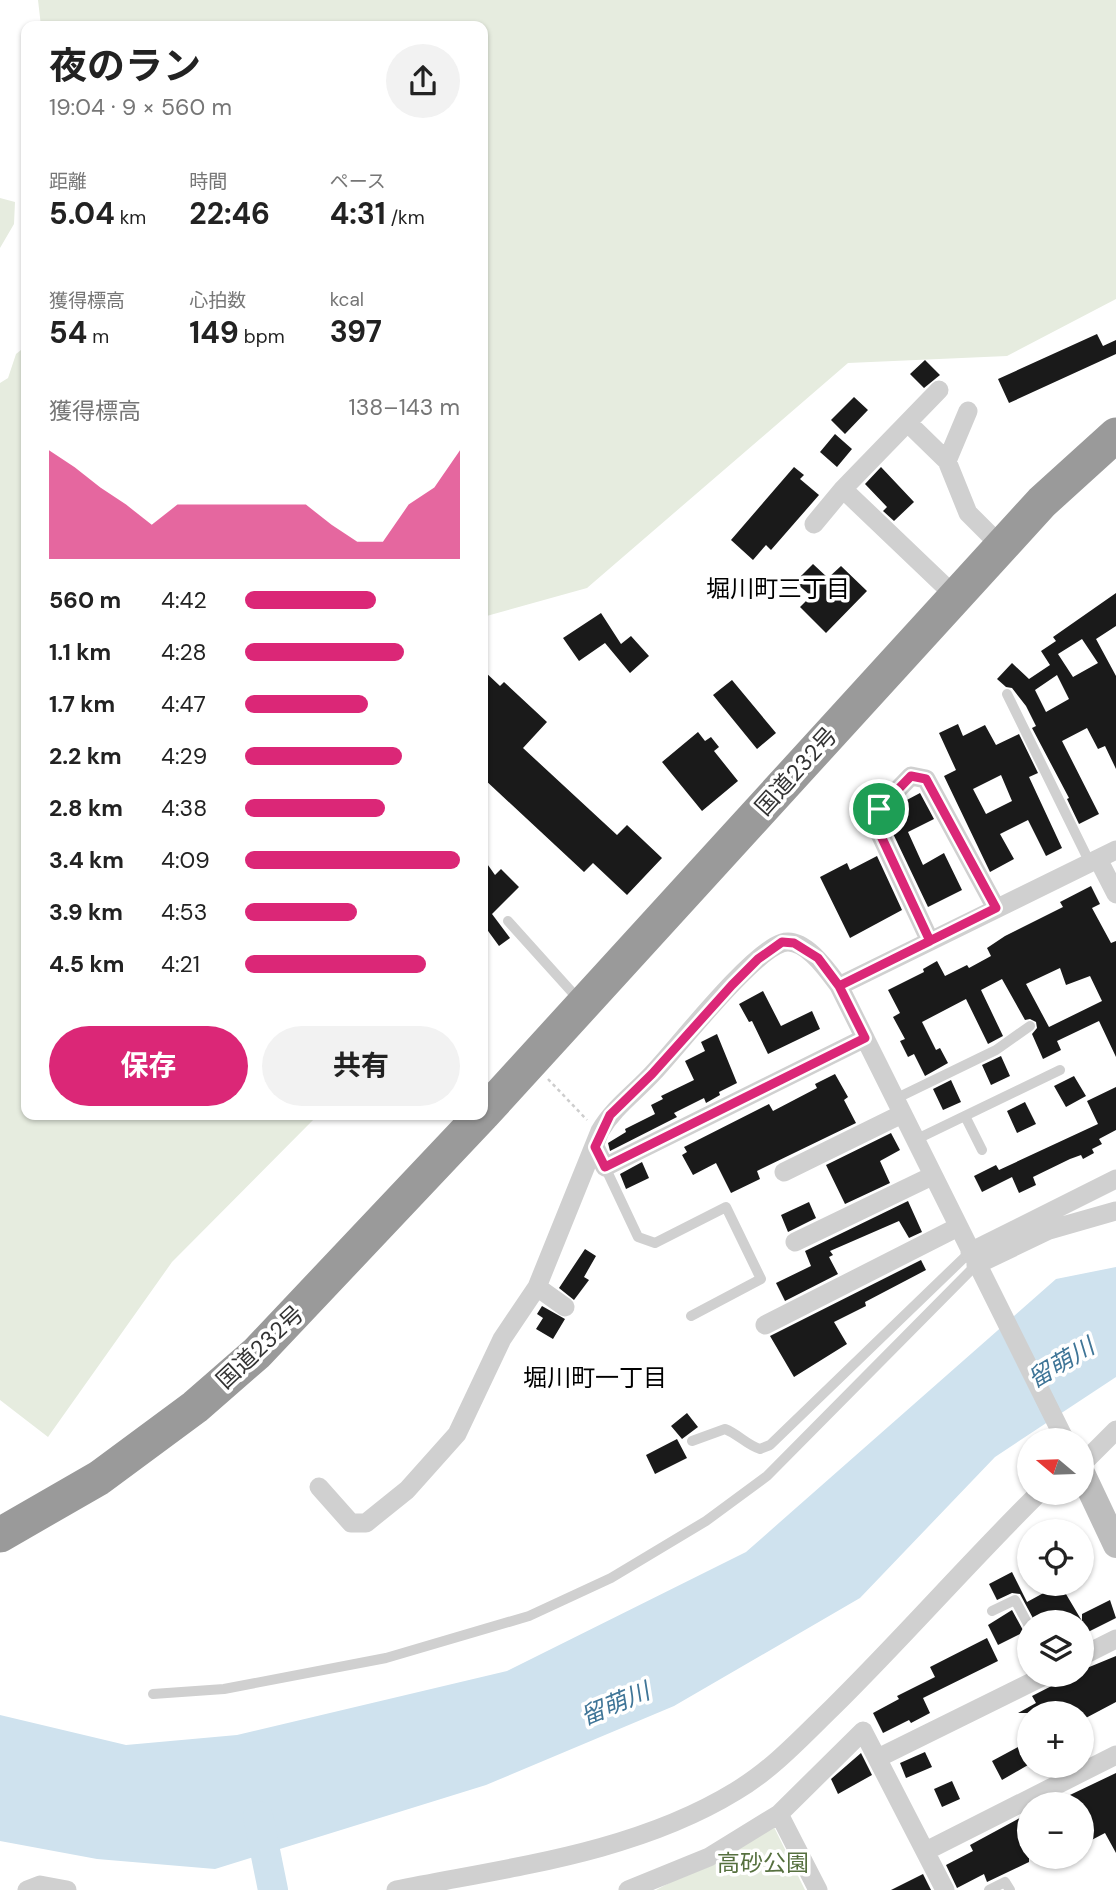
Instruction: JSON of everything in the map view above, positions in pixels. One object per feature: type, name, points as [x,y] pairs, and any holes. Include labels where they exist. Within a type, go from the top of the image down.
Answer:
[{"type":"highway","name":"国道232号","points":[[488,1104],[1042,502],[1116,435]]},
{"type":"highway","name":"国道232号","points":[[2,1536],[99,1478],[195,1407],[257,1353],[473,1120]]},
{"type":"street","points":[[814,524],[939,390]]},
{"type":"street","points":[[947,461],[968,411]]},
{"type":"street","points":[[908,423],[947,461],[968,513],[1001,546]]},
{"type":"street","points":[[844,489],[956,596]]},
{"type":"street","points":[[930,941],[874,821],[879,809],[911,776],[926,779],[996,908]]},
{"type":"street","points":[[839,986],[1101,858],[1116,894]]},
{"type":"street","points":[[319,1487],[351,1523],[366,1523],[407,1490],[457,1434],[502,1339],[537,1287],[597,1139],[610,1115],[652,1074],[732,985],[758,959],[782,942],[794,943],[818,958],[839,986],[1059,1428]]},
{"type":"street","points":[[597,1139],[605,1167],[865,1038]]},
{"type":"street","points":[[785,1172],[898,1107]]},
{"type":"street","points":[[795,1242],[932,1176]]},
{"type":"street","points":[[975,1263],[1116,1179]]},
{"type":"street","points":[[975,1263],[1049,1230],[1116,1211]]},
{"type":"street","points":[[765,1325],[958,1227]]},
{"type":"street","points":[[537,1287],[565,1307]]},
{"type":"street","points":[[1094,1452],[1116,1430]]},
{"type":"street","points":[[1094,1495],[1112,1528]]},
{"type":"street","points":[[396,1890],[604,1847],[675,1823],[736,1792],[771,1768],[863,1678],[979,1552],[1027,1505]]},
{"type":"street","points":[[1094,1650],[1116,1639]]},
{"type":"street","points":[[878,1758],[1022,1687]]},
{"type":"street","points":[[628,1890],[709,1857],[779,1814],[863,1731],[945,1890]]},
{"type":"street","points":[[926,1851],[1116,1755]]},
{"type":"street","points":[[779,1814],[818,1890]]},
{"type":"street","points":[[27,1890],[40,1885],[67,1890]]},
{"type":"lane","points":[[1007,694],[1101,858]]},
{"type":"lane","points":[[508,921],[582,1004]]},
{"type":"lane","points":[[898,1107],[996,1050],[1030,1026]]},
{"type":"lane","points":[[915,1140],[1060,1070]]},
{"type":"lane","points":[[965,1116],[982,1150]]},
{"type":"lane","points":[[605,1167],[638,1237],[655,1243],[726,1207],[761,1279],[691,1316]]},
{"type":"lane","points":[[692,1441],[725,1429],[735,1433],[752,1447],[760,1449],[770,1445],[975,1263]]},
{"type":"lane","points":[[153,1694],[224,1689],[386,1658],[529,1616],[611,1578],[706,1521],[766,1476],[975,1263]]},
{"type":"lane","points":[[992,1611],[1015,1600],[1020,1610]]},
{"type":"lane","points":[[989,1890],[1005,1882],[1010,1890]]},
{"type":"path","points":[[530,1060],[578,1112],[597,1139]]},
{"type":"green space","points":[[38,0],[1116,0],[1116,299],[1007,356],[848,363],[587,588],[488,616],[488,21],[40,21]]},
{"type":"green space","points":[[0,198],[15,202],[14,224],[0,248]]},
{"type":"green space","points":[[21,350],[21,1120],[313,1120],[172,1262],[48,1437],[0,1400],[0,383],[8,378],[16,354]]},
{"type":"green space","name":"高砂公園","points":[[774,1827],[805,1890],[656,1890]]},
{"type":"water","name":"留萌川","points":[[1116,1267],[1116,1377],[1039,1428],[1017,1428],[1017,1442],[995,1457],[860,1598],[674,1706],[486,1785],[215,1869],[97,1859],[0,1841],[0,1715],[126,1745],[237,1735],[507,1671],[746,1552],[1056,1279]]},
{"type":"building","points":[[1097,334],[1103,346],[1116,340],[1116,354],[1009,403],[998,379]]},
{"type":"building","points":[[925,360],[940,375],[924,388],[910,374]]},
{"type":"building","points":[[854,397],[868,410],[845,434],[831,420]]},
{"type":"building","points":[[835,434],[852,449],[837,467],[820,452]]},
{"type":"building","points":[[794,467],[804,475],[800,479],[819,495],[771,550],[766,545],[753,560],[731,540]]},
{"type":"building","points":[[881,467],[914,502],[894,521],[883,511],[887,507],[865,484]]},
{"type":"building","points":[[813,564],[828,578],[841,566],[867,591],[826,633],[800,607],[811,596],[795,582]]},
{"type":"building","points":[[1116,593],[1116,626],[1096,639],[1116,676],[1116,769],[1105,746],[1098,749],[1087,728],[1062,741],[1099,814],[1079,824],[1067,799],[1069,798],[1032,728],[1036,726],[1026,706],[1012,688],[1006,687],[997,679],[1012,663],[1029,679],[1050,665],[1041,651],[1056,641],[1053,637]],"holes":[[[1082,639],[1098,663],[1073,677],[1058,654]],[[1057,675],[1069,699],[1046,712],[1035,690]]]},
{"type":"building","points":[[601,613],[621,644],[631,636],[649,656],[630,673],[605,643],[579,661],[563,638]]},
{"type":"building","points":[[488,675],[500,686],[504,682],[547,722],[523,748],[617,835],[627,825],[662,858],[627,895],[593,863],[584,872],[488,783]]},
{"type":"building","points":[[732,680],[776,733],[757,749],[713,695]]},
{"type":"building","points":[[958,724],[963,736],[985,725],[996,745],[1019,734],[1038,773],[1029,777],[1062,848],[1046,856],[1028,820],[1000,834],[1014,859],[990,872],[944,776],[956,770],[939,733]],"holes":[[[1001,775],[1012,801],[986,814],[973,789]]]},
{"type":"building","points":[[698,732],[705,741],[711,737],[719,747],[714,751],[738,781],[702,811],[662,762]]},
{"type":"building","points":[[920,793],[934,819],[908,832],[923,865],[944,853],[962,890],[928,907],[887,821],[907,810],[903,802]]},
{"type":"building","points":[[877,856],[902,910],[850,938],[820,877],[847,863],[850,870]]},
{"type":"building","points":[[488,865],[495,875],[501,869],[519,887],[492,914],[510,938],[499,946],[488,931]]},
{"type":"building","points":[[1091,886],[1100,904],[1092,908],[1111,943],[1116,941],[1116,1057],[1099,1021],[1057,1041],[1061,1050],[1043,1059],[1032,1034],[1037,1028],[1036,1022],[1025,1020],[1002,979],[981,990],[1003,1036],[988,1044],[966,999],[922,1022],[936,1050],[940,1048],[948,1063],[925,1076],[914,1054],[908,1057],[900,1041],[905,1039],[893,1017],[900,1013],[888,990],[924,972],[923,969],[937,961],[945,976],[967,965],[969,968],[991,956],[987,948],[1005,936],[1063,907],[1060,902]],"holes":[[[1060,968],[1066,985],[1090,976],[1102,1001],[1049,1027],[1026,984]]]},
{"type":"building","points":[[763,991],[781,1026],[812,1011],[820,1029],[768,1054],[752,1021],[749,1022],[739,1004]]},
{"type":"building","points":[[717,1034],[737,1083],[719,1092],[720,1095],[706,1103],[704,1098],[674,1113],[677,1117],[610,1151],[608,1143],[626,1132],[625,1129],[655,1114],[651,1105],[663,1099],[661,1096],[694,1080],[685,1061],[705,1051],[701,1042]]},
{"type":"building","points":[[1001,1056],[1010,1076],[991,1085],[982,1065]]},
{"type":"building","points":[[835,1074],[848,1097],[844,1100],[856,1123],[757,1171],[760,1179],[731,1193],[716,1163],[693,1175],[682,1155],[687,1152],[684,1147],[769,1104],[773,1111],[817,1088],[815,1084]]},
{"type":"building","points":[[1074,1076],[1086,1096],[1066,1107],[1054,1086]]},
{"type":"building","points":[[951,1080],[961,1102],[943,1110],[933,1089]]},
{"type":"building","points":[[1116,1087],[1116,1130],[1099,1139],[1102,1144],[1092,1149],[1094,1153],[1083,1159],[1081,1155],[1070,1159],[1033,1177],[1036,1185],[1019,1193],[1012,1177],[982,1192],[974,1176],[996,1165],[999,1170],[1098,1124],[1087,1101]]},
{"type":"building","points":[[1025,1102],[1036,1124],[1017,1133],[1007,1111]]},
{"type":"building","points":[[891,1133],[900,1150],[880,1161],[890,1183],[845,1204],[826,1165]]},
{"type":"building","points":[[642,1162],[649,1178],[626,1189],[620,1174]]},
{"type":"building","points":[[908,1201],[922,1232],[909,1238],[899,1221],[830,1251],[833,1255],[829,1257],[838,1274],[785,1301],[776,1283],[811,1266],[805,1251]]},
{"type":"building","points":[[809,1202],[816,1218],[788,1232],[781,1215]]},
{"type":"building","points":[[585,1249],[596,1256],[584,1277],[589,1280],[574,1300],[559,1288]]},
{"type":"building","points":[[921,1260],[926,1270],[865,1302],[866,1306],[834,1322],[847,1344],[794,1377],[770,1336]]},
{"type":"building","points":[[542,1306],[565,1319],[553,1339],[536,1329],[543,1318],[537,1314]]},
{"type":"building","points":[[687,1413],[698,1427],[682,1439],[671,1426]]},
{"type":"building","points":[[677,1439],[687,1458],[655,1474],[646,1455]]},
{"type":"building","points":[[1012,1572],[1017,1582],[1017,1594],[1012,1593],[997,1600],[989,1584]]},
{"type":"building","points":[[1021,1596],[1027,1602],[1038,1596],[1067,1596],[1075,1610],[1029,1610]]},
{"type":"building","points":[[1110,1600],[1116,1618],[1094,1629],[1094,1610],[1090,1610]]},
{"type":"building","points":[[1012,1610],[1017,1619],[1017,1636],[998,1645],[988,1625]]},
{"type":"building","points":[[987,1638],[998,1661],[923,1698],[930,1713],[883,1733],[873,1713],[899,1699],[897,1696],[935,1677],[930,1667]]},
{"type":"building","points":[[1116,1656],[1116,1702],[1094,1714],[1094,1701],[1035,1701],[1032,1696],[1050,1687],[1094,1687],[1094,1665]]},
{"type":"building","points":[[1017,1748],[1017,1771],[1002,1780],[992,1761]]},
{"type":"building","points":[[925,1752],[932,1767],[906,1778],[900,1763]]},
{"type":"building","points":[[861,1753],[872,1775],[838,1794],[831,1779]]},
{"type":"building","points":[[1116,1773],[1116,1853],[1105,1833],[1094,1839],[1094,1792],[1076,1792]]},
{"type":"building","points":[[952,1781],[960,1799],[942,1807],[934,1789]]},
{"type":"building","points":[[1017,1820],[1017,1868],[987,1882],[984,1874],[957,1888],[946,1865],[973,1851],[970,1845]]},
{"type":"building","points":[[923,1874],[931,1890],[891,1890]]},
{"type":"waterway","points":[[258,1816],[273,1890]]},
{"type":"district","name":"堀川町三丁目","points":[[778,589]]},
{"type":"district","name":"堀川町一丁目","points":[[595,1378]]},
{"type":"route","points":[[879,809],[874,821],[930,941],[839,986],[818,958],[794,943],[782,942],[758,959],[732,985],[652,1074],[610,1115],[600,1131],[595,1147],[605,1167],[865,1038],[839,986],[930,941],[996,908],[926,779],[911,776],[879,809]]}]
